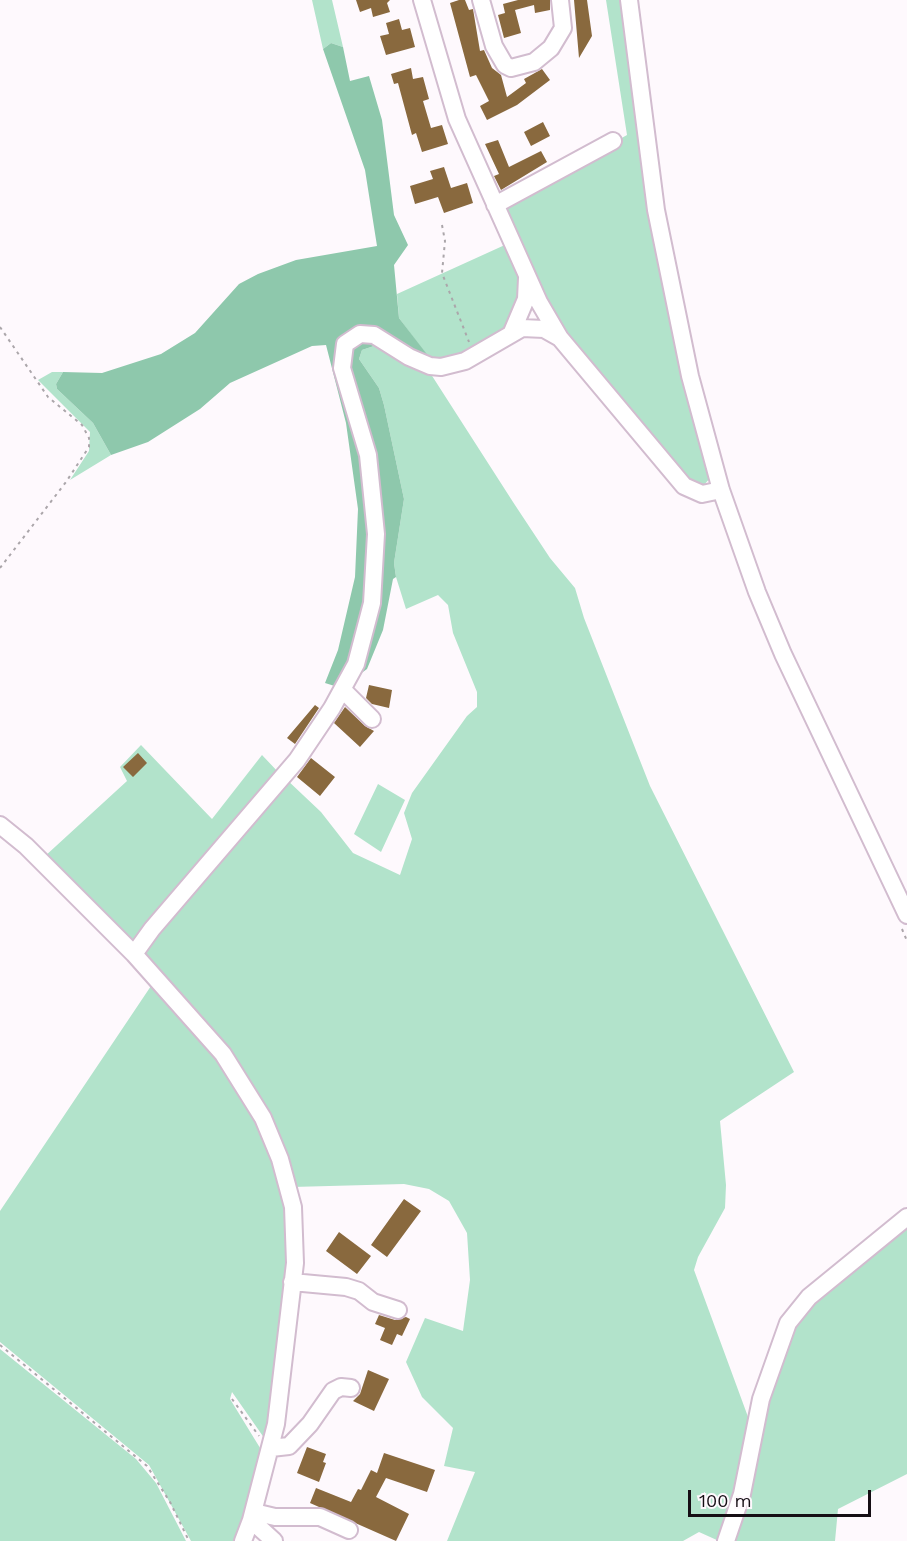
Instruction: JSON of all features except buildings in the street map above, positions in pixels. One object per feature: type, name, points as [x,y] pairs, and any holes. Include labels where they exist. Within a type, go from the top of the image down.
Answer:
[{"type":"street","points":[[422,0],[457,119],[527,275],[560,338],[684,486],[702,494],[721,490]]},
{"type":"street","points":[[481,0],[494,46],[505,65],[512,68],[534,62],[551,48],[563,28],[560,0]]},
{"type":"street","points":[[629,0],[658,220],[690,376],[721,490],[757,592],[783,654],[907,915]]},
{"type":"street","points":[[496,207],[613,141]]},
{"type":"street","points":[[512,332],[526,299],[527,275]]},
{"type":"street","points":[[134,954],[152,929],[297,760],[343,690],[356,664],[368,629],[372,603],[376,534],[368,455],[342,368],[342,350],[349,339],[368,334],[381,337],[409,357],[430,366],[451,365],[478,354],[512,332],[535,328],[552,332],[560,338]]},
{"type":"street","points":[[343,690],[372,720]]},
{"type":"street","points":[[0,825],[26,846],[134,954],[223,1054],[263,1118],[280,1159],[293,1207],[296,1243],[271,1448],[253,1516],[243,1541]]},
{"type":"street","points":[[726,1541],[742,1494],[761,1398],[788,1323],[809,1298],[907,1217]]},
{"type":"street","points":[[292,1282],[353,1289],[373,1302],[398,1310]]},
{"type":"street","points":[[271,1448],[289,1446],[310,1424],[333,1391],[341,1387],[351,1388]]},
{"type":"street","points":[[253,1516],[320,1517],[349,1530]]},
{"type":"street","points":[[253,1516],[274,1541]]},
{"type":"path","points":[[442,225],[445,241],[442,273],[469,341],[478,354]]},
{"type":"path","points":[[0,327],[48,397],[82,425],[89,447],[66,482],[0,568]]},
{"type":"path","points":[[0,1345],[147,1466],[189,1541]]},
{"type":"path","points":[[232,1399],[265,1446],[271,1448]]},
{"type":"green space","points":[[312,0],[332,0],[343,47],[331,43],[323,49]]},
{"type":"green space","points":[[606,0],[623,0],[711,477],[703,486],[685,482],[555,321],[500,206],[627,135]]},
{"type":"green space","points":[[331,43],[343,47],[350,81],[369,76],[382,120],[394,215],[408,245],[394,265],[399,318],[429,357],[377,345],[362,350],[359,359],[379,388],[404,499],[394,563],[396,577],[393,579],[383,630],[367,669],[341,688],[325,683],[338,650],[355,577],[358,509],[346,423],[326,345],[312,346],[230,383],[200,409],[148,442],[111,455],[93,423],[57,389],[56,384],[63,372],[102,373],[161,354],[195,333],[239,284],[258,274],[296,260],[377,246],[365,170],[323,49]]},
{"type":"green space","points":[[507,244],[522,280],[521,302],[500,337],[441,363],[428,357],[399,318],[397,294]]},
{"type":"green space","points":[[377,345],[427,368],[550,558],[575,588],[584,618],[650,786],[794,1072],[720,1121],[726,1185],[725,1208],[698,1257],[694,1270],[751,1425],[745,1465],[719,1541],[699,1532],[683,1541],[447,1541],[475,1472],[444,1466],[453,1428],[422,1397],[406,1362],[425,1318],[463,1331],[470,1280],[467,1233],[449,1201],[429,1189],[404,1184],[292,1187],[281,1146],[146,958],[146,946],[285,778],[321,812],[353,853],[400,875],[412,839],[404,813],[412,793],[467,716],[477,707],[477,692],[453,633],[448,605],[438,595],[406,609],[396,577],[394,563],[404,499],[379,388],[359,359],[362,350]]},
{"type":"green space","points":[[52,372],[63,372],[56,384],[57,389],[93,423],[111,455],[70,480],[89,451],[90,432],[38,380]]},
{"type":"green space","points":[[141,745],[212,819],[262,755],[280,774],[143,936],[129,944],[44,857],[127,781],[120,767]]},
{"type":"green space","points":[[378,784],[405,800],[381,852],[354,834]]},
{"type":"green space","points":[[153,983],[211,1045],[247,1099],[284,1192],[291,1266],[267,1442],[232,1392],[230,1399],[265,1456],[238,1541],[191,1541],[149,1465],[0,1342],[0,1211]]},
{"type":"green space","points":[[907,1221],[907,1474],[838,1509],[835,1541],[730,1541],[760,1415],[801,1310]]},
{"type":"green space","points":[[0,1349],[136,1459],[156,1483],[186,1541],[0,1541]]}]
